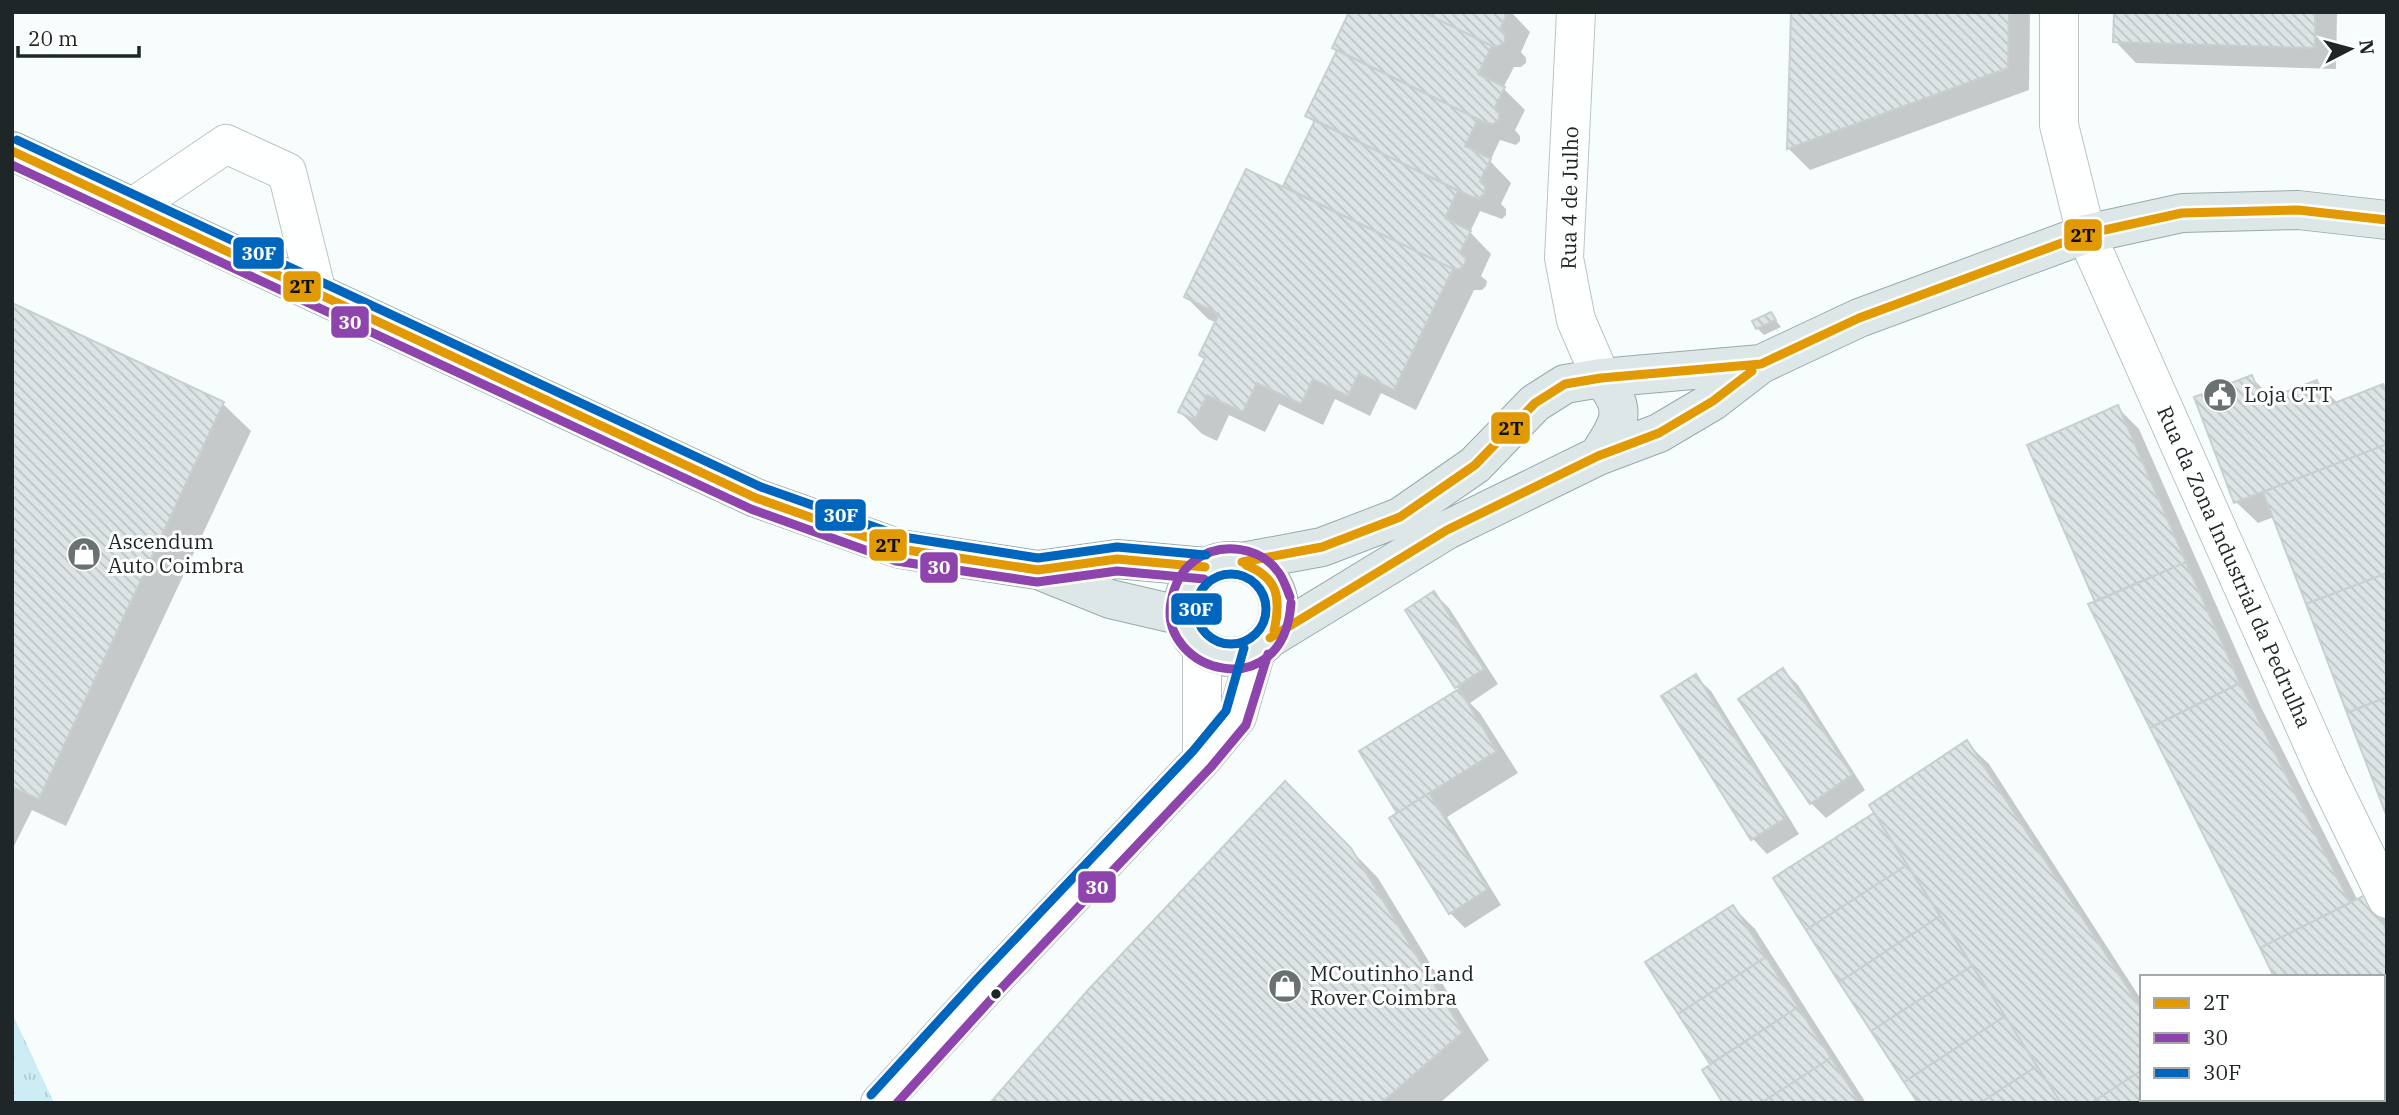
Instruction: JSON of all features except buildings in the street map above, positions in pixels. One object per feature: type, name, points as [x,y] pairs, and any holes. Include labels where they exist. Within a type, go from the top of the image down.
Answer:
[{"type":"main road","points":[[12,150],[756,498],[900,548],[1038,570],[1110,599],[1183,616]]},
{"type":"main road","points":[[1205,567],[1192,580],[1184,597],[1183,616],[1190,634],[1202,648],[1219,656],[1238,657],[1447,530],[1598,456],[1659,433],[1713,401],[1761,364],[1859,318],[2086,234],[2182,213],[2298,210],[2387,219]]},
{"type":"main road","points":[[1038,570],[1117,559],[1205,567],[1223,561],[1242,562],[1322,547],[1400,517],[1475,465],[1535,403],[1565,384],[1601,378],[1761,364]]},
{"type":"main road","points":[[1598,456],[1618,425],[1619,407],[1613,391],[1601,378]]},
{"type":"main road","points":[[1242,562],[1259,570],[1272,584],[1279,602],[1278,621],[1263,644]]},
{"type":"street","name":"Rua 4 de Julho","points":[[1576,12],[1564,258],[1576,320],[1601,378]]},
{"type":"street","name":"Rua da Zona Industrial da Pedrulha","points":[[2059,12],[2059,125],[2086,234],[2328,778],[2387,899]]},
{"type":"street","points":[[133,207],[226,144],[253,155],[288,172],[317,293]]},
{"type":"street","points":[[880,1103],[996,976],[1202,759],[1237,717],[1263,644]]},
{"type":"street","points":[[1202,648],[1202,759]]},
{"type":"green space","points":[[12,1013],[54,1103],[12,1103]]},
{"type":"transit line","name":"30F","points":[[17,140],[761,487],[903,537],[1038,558],[1117,547],[1206,555]]},
{"type":"transit line","name":"2T","points":[[12,151],[756,498],[900,549],[1038,570],[1117,559],[1205,567]]},
{"type":"transit line","name":"30","points":[[12,165],[751,509],[896,561],[1037,582],[1117,571],[1204,579]]},
{"type":"transit line","name":"2T","points":[[1242,562],[1322,547],[1400,517],[1475,465],[1535,403],[1565,384],[1601,378],[1761,364],[1859,318],[2086,234],[2182,213],[2298,210],[2387,220]]},
{"type":"transit line","name":"2T","points":[[1270,638],[1447,530],[1598,456],[1659,433],[1713,401],[1752,371]]},
{"type":"transit line","name":"30","points":[[1290,597],[1279,573],[1261,557],[1239,549],[1216,551],[1194,561],[1179,579],[1171,602],[1172,626],[1183,646],[1201,661],[1223,668],[1247,667],[1267,657],[1283,636],[1291,603]]},
{"type":"transit line","name":"2T","points":[[1246,565],[1265,576],[1275,591],[1277,609],[1274,631]]},
{"type":"transit line","name":"30F","points":[[1231,574],[1256,584],[1266,609],[1256,634],[1231,644],[1206,634],[1196,609],[1206,584],[1231,574]]},
{"type":"transit line","name":"30F","points":[[871,1095],[1193,751],[1226,711],[1244,648]]},
{"type":"transit line","name":"30","points":[[897,1103],[995,995],[1211,767],[1246,725],[1268,654]]},
{"type":"place","name":"Loja CTT","points":[[2220,395]]},
{"type":"place","name":"Ascendum Auto Coimbra","points":[[84,554]]},
{"type":"place","name":"MCoutinho Land Rover Coimbra","points":[[1285,986]]}]
